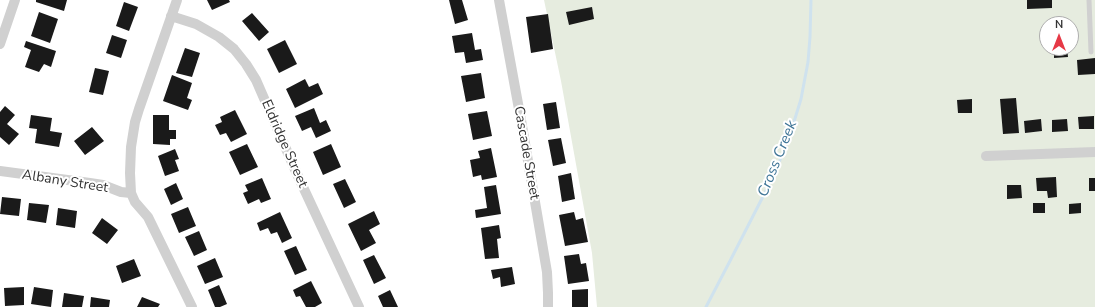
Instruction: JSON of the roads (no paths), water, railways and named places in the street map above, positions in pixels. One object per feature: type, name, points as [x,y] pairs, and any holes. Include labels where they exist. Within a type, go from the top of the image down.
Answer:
[{"type":"street","points":[[0,44],[15,0]]},
{"type":"street","points":[[177,0],[135,122],[131,147],[130,173],[131,193],[148,217],[192,307]]},
{"type":"street","name":"Cascade Street","points":[[499,0],[521,120],[546,272],[548,307]]},
{"type":"street","name":"Eldridge Street","points":[[171,16],[196,24],[213,33],[234,49],[246,64],[256,80],[297,174],[359,307]]},
{"type":"street","points":[[986,156],[1095,152]]},
{"type":"street","name":"Albany Street","points":[[0,171],[103,185],[121,192],[131,193]]},
{"type":"lane","points":[[1089,0],[1091,52]]},
{"type":"waterway","name":"Cross Creek","points":[[706,307],[773,177],[789,138],[801,99],[808,62],[811,0]]}]
